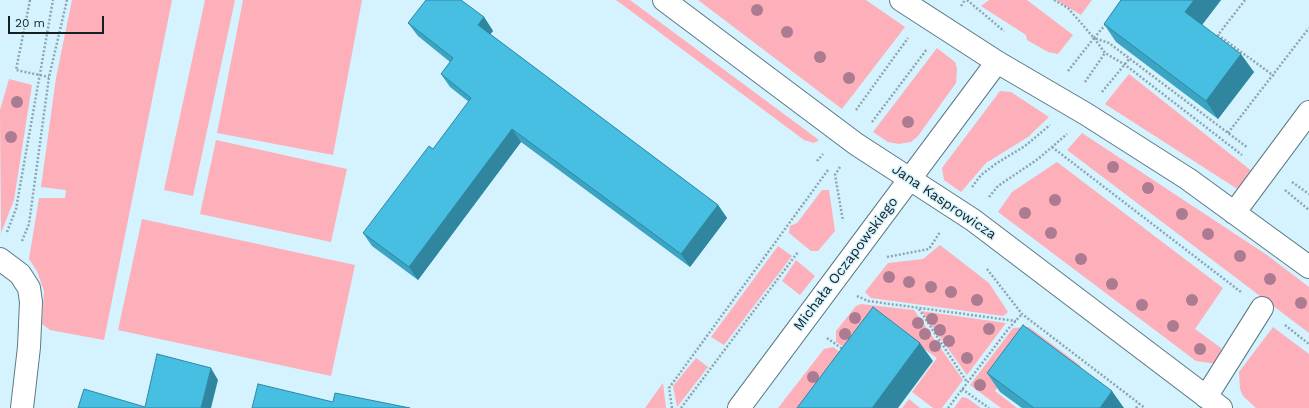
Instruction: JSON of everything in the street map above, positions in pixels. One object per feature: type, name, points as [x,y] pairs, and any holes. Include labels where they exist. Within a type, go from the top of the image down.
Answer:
[{"type":"street","name":"Jana Kasprowicza","points":[[664,0],[848,138],[973,220],[1214,402]]},
{"type":"street","points":[[901,0],[997,62],[1069,104],[1188,179],[1309,267]]},
{"type":"street","name":"Michała Oczapowskiego","points":[[739,408],[997,62]]},
{"type":"street","points":[[1234,212],[1309,112]]},
{"type":"street","points":[[5,263],[20,274],[29,288],[31,302],[22,408]]},
{"type":"street","points":[[1214,402],[1262,308]]},
{"type":"path","points":[[30,0],[16,70],[49,77]]},
{"type":"path","points":[[5,237],[16,209],[53,0]]},
{"type":"path","points":[[5,263],[29,224],[49,77],[67,0]]},
{"type":"path","points":[[817,161],[848,138],[966,0],[1010,35]]},
{"type":"path","points":[[1054,0],[1068,8],[1105,53],[1124,64],[1267,168],[1309,194]]},
{"type":"path","points":[[1245,0],[1218,35],[1274,76]]},
{"type":"path","points":[[835,174],[848,138],[925,16]]},
{"type":"path","points":[[1061,68],[1068,72],[1108,21]]},
{"type":"path","points":[[1228,133],[1274,76],[1309,28]]},
{"type":"path","points":[[1094,38],[1109,43],[1228,133],[1267,168],[1309,210]]},
{"type":"path","points":[[883,258],[929,250],[956,209],[982,175],[1044,131],[1069,104],[1105,53]]},
{"type":"path","points":[[1052,147],[1309,344]]},
{"type":"path","points":[[672,408],[669,388],[828,170]]},
{"type":"path","points":[[681,408],[798,252]]},
{"type":"path","points":[[987,269],[1022,314],[1145,408]]},
{"type":"path","points":[[854,294],[868,301],[1016,321]]},
{"type":"path","points":[[919,309],[967,382]]},
{"type":"path","points":[[948,408],[1022,314]]},
{"type":"path","points":[[823,335],[848,353]]},
{"type":"path","points":[[962,389],[989,408]]},
{"type":"path","points":[[1136,408],[1139,404]]},
{"type":"shaded area","points":[[72,0],[172,0],[104,340],[50,330],[42,324],[44,291],[37,271],[29,259],[39,198],[65,198],[66,190],[41,187],[56,78]]},
{"type":"shaded area","points":[[205,0],[235,0],[193,196],[164,190]]},
{"type":"shaded area","points":[[243,0],[362,0],[333,155],[217,133]]},
{"type":"shaded area","points":[[616,0],[630,0],[819,140],[814,143],[804,140]]},
{"type":"shaded area","points":[[698,0],[866,0],[905,27],[842,109]]},
{"type":"shaded area","points":[[989,0],[1027,0],[1073,35],[1058,54],[1048,52],[1027,40],[1026,35],[981,6]]},
{"type":"shaded area","points":[[1056,0],[1092,0],[1081,15]]},
{"type":"shaded area","points":[[937,48],[955,62],[957,68],[956,83],[918,136],[911,142],[899,144],[888,142],[873,132]]},
{"type":"shaded area","points":[[1129,74],[1253,172],[1239,190],[1105,104]]},
{"type":"shaded area","points":[[9,79],[32,85],[14,200],[1,233],[0,110]]},
{"type":"shaded area","points":[[1000,91],[1011,92],[1049,117],[1028,137],[986,163],[961,192],[944,180],[942,168]]},
{"type":"shaded area","points":[[1082,133],[1267,255],[1309,287],[1309,333],[1067,150]]},
{"type":"shaded area","points":[[216,140],[347,169],[331,242],[200,214]]},
{"type":"shaded area","points":[[1057,162],[1223,288],[1195,329],[1221,348],[1222,354],[1217,364],[1196,361],[998,212],[1012,192]]},
{"type":"shaded area","points":[[822,190],[829,190],[835,231],[818,251],[811,251],[789,233],[790,226],[797,223]]},
{"type":"shaded area","points":[[142,219],[355,265],[331,376],[118,330]]},
{"type":"shaded area","points":[[940,245],[989,283],[1008,312],[1003,316],[871,298],[865,292],[888,263],[923,259]]},
{"type":"shaded area","points":[[778,246],[792,256],[724,345],[711,337]]},
{"type":"shaded area","points":[[796,260],[815,276],[800,295],[782,281]]},
{"type":"shaded area","points":[[861,304],[914,310],[963,380],[942,408],[933,408],[912,392],[937,358],[888,323],[858,356],[836,342],[836,331],[856,306]]},
{"type":"shaded area","points":[[921,311],[1006,323],[967,375]]},
{"type":"shaded area","points":[[1029,327],[1081,366],[1077,369],[1036,337],[995,391],[1017,408],[1001,408],[970,385],[1013,328]]},
{"type":"shaded area","points":[[1273,327],[1309,354],[1309,408],[1256,408],[1243,396],[1240,389],[1239,372]]},
{"type":"shaded area","points":[[833,347],[854,361],[819,408],[778,408],[824,349]]},
{"type":"shaded area","points":[[696,358],[708,367],[677,407],[673,386]]},
{"type":"shaded area","points":[[663,383],[666,408],[645,408]]},
{"type":"shaded area","points":[[962,397],[967,398],[981,408],[954,408]]},
{"type":"shaded area","points":[[909,399],[920,408],[902,408]]},
{"type":"building","points":[[426,0],[461,0],[484,17],[478,25],[718,205],[681,254],[512,129],[409,267],[363,233],[429,146],[433,149],[471,98],[441,74],[453,58],[408,23]]},
{"type":"building","points":[[1121,0],[1194,0],[1185,12],[1241,54],[1206,101],[1104,24]]},
{"type":"building","points":[[873,307],[920,343],[872,408],[797,408]]},
{"type":"building","points":[[1023,325],[1112,391],[1100,408],[1034,408],[987,373]]},
{"type":"building","points":[[157,354],[211,368],[201,408],[78,408],[84,389],[145,407]]},
{"type":"building","points":[[258,384],[333,402],[335,393],[410,408],[252,408]]}]
